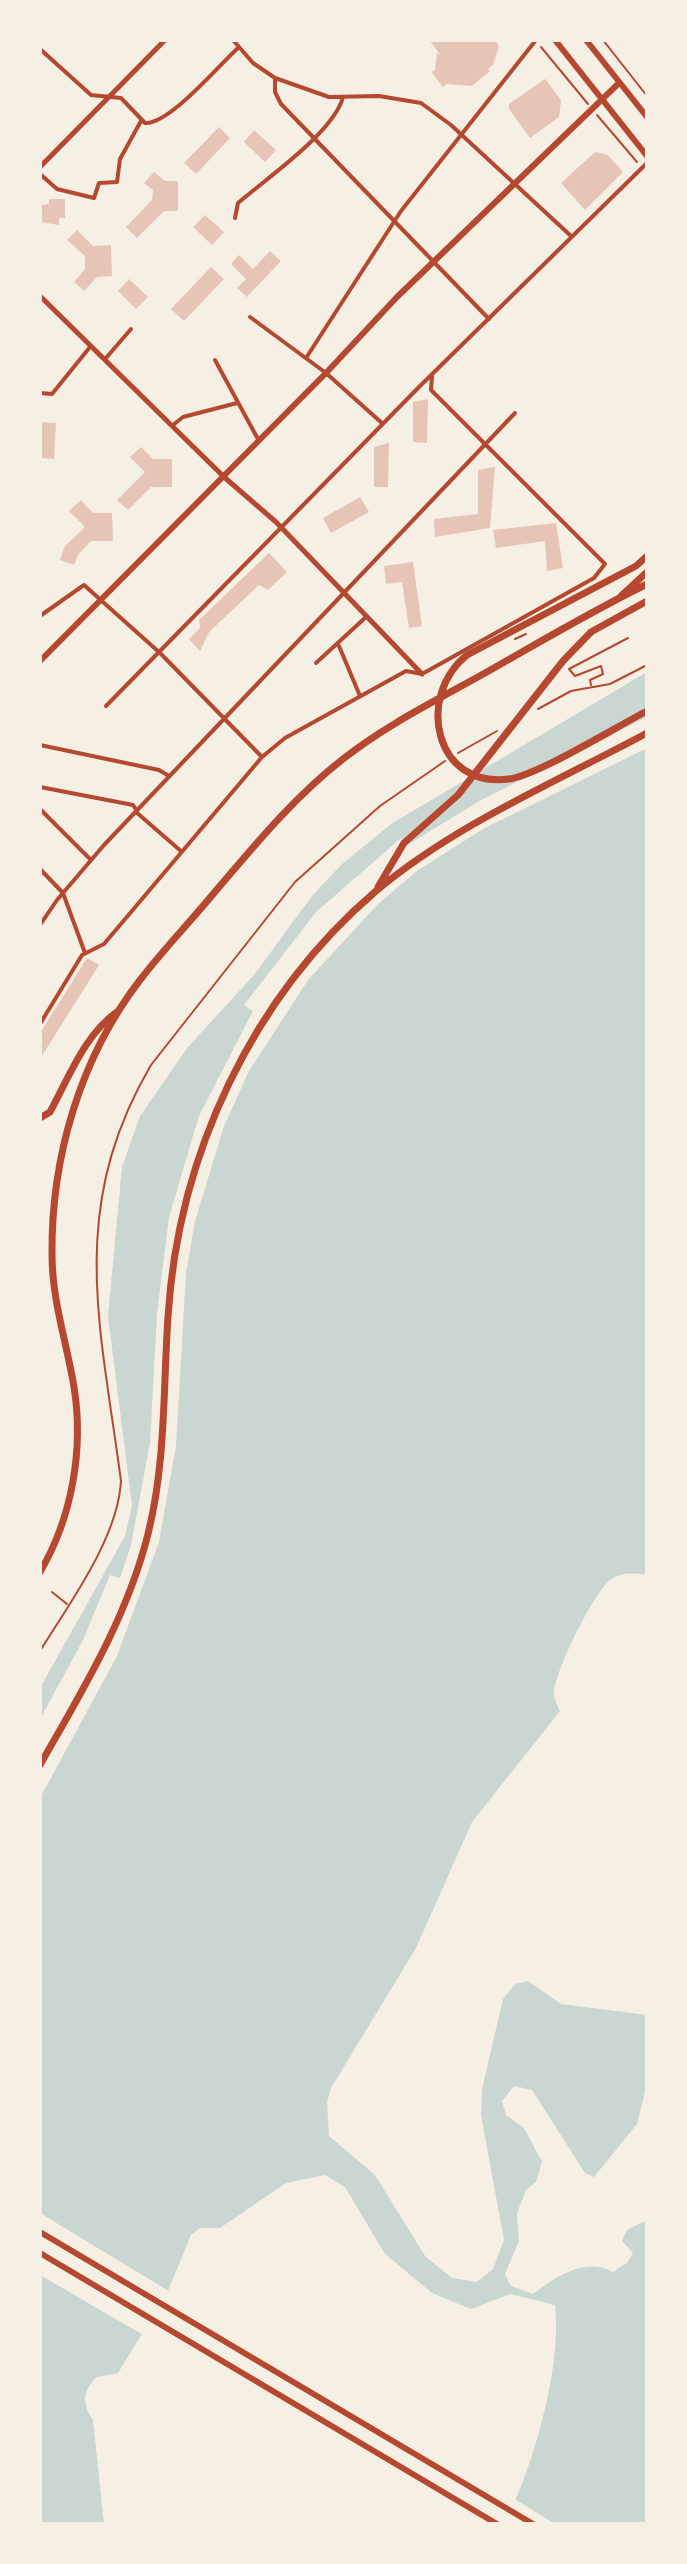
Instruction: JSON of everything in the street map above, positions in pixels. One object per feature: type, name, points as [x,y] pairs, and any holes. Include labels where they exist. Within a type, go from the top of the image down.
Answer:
[{"type":"highway","points":[[619,598],[647,557]]},
{"type":"highway","points":[[647,557],[515,632],[467,655],[454,666],[440,691],[438,729],[449,754],[468,771],[495,779],[522,775],[647,711]]},
{"type":"highway","points":[[632,582],[647,572]]},
{"type":"highway","points":[[40,1572],[65,1518],[77,1432],[74,1390],[52,1258],[59,1162],[69,1121],[91,1064],[120,1010],[139,982],[228,877],[310,787],[342,760],[405,718],[647,584]]},
{"type":"highway","points":[[375,892],[404,843],[458,795],[576,648],[607,621],[647,601]]},
{"type":"highway","points":[[40,1765],[106,1647],[148,1535],[160,1478],[173,1265],[187,1201],[205,1140],[229,1082],[263,1022],[310,956],[375,892],[444,842],[647,733]]},
{"type":"highway","points":[[40,1118],[50,1112],[88,1041],[104,1021],[120,1010]]},
{"type":"main road","points":[[555,40],[647,156]]},
{"type":"main road","points":[[586,40],[647,117]]},
{"type":"main road","points":[[40,661],[434,260],[619,83]]},
{"type":"main road","points":[[40,2232],[533,2524]]},
{"type":"main road","points":[[40,2253],[497,2524]]},
{"type":"street","points":[[40,167],[106,96],[165,40]]},
{"type":"street","points":[[233,40],[253,63],[275,78],[329,97],[379,96],[421,103],[515,183],[571,236]]},
{"type":"street","points":[[306,358],[401,211],[536,40]]},
{"type":"street","points":[[40,49],[91,95],[121,98],[142,121],[153,124],[173,111],[239,47]]},
{"type":"street","points":[[275,78],[275,92],[281,104],[489,319]]},
{"type":"street","points":[[235,218],[238,203],[313,138],[339,111],[343,97]]},
{"type":"street","points":[[40,174],[57,189],[94,198],[99,183],[117,182],[120,159],[142,121]]},
{"type":"street","points":[[106,706],[383,424],[647,163]]},
{"type":"street","points":[[40,296],[224,477],[281,528],[422,674]]},
{"type":"street","points":[[250,317],[326,373],[383,424]]},
{"type":"street","points":[[106,358],[131,329]]},
{"type":"street","points":[[40,393],[52,394],[92,345]]},
{"type":"street","points":[[215,360],[259,441]]},
{"type":"street","points":[[40,1024],[85,953],[104,944],[262,757],[285,738],[406,671],[422,674],[594,578],[605,564],[441,404],[431,390],[432,376]]},
{"type":"street","points":[[173,425],[183,417],[237,403]]},
{"type":"street","points":[[40,925],[63,893],[136,811],[515,413]]},
{"type":"street","points":[[40,616],[84,585],[160,653],[262,757]]},
{"type":"street","points":[[316,663],[339,646],[366,617]]},
{"type":"street","points":[[339,646],[360,696]]},
{"type":"street","points":[[40,745],[159,770],[169,777]]},
{"type":"street","points":[[40,787],[133,805],[182,852]]},
{"type":"street","points":[[40,809],[91,860]]},
{"type":"street","points":[[40,869],[63,893],[85,953]]},
{"type":"path","points":[[603,40],[647,96]]},
{"type":"path","points":[[628,638],[569,669],[575,676],[601,666],[603,674],[590,680],[592,686],[610,684],[647,665]]},
{"type":"path","points":[[40,1651],[68,1605],[52,1592]]},
{"type":"shaded area","points":[[647,672],[647,1575],[614,1577],[594,1600],[556,1683],[554,1696],[560,1711],[472,1822],[416,1948],[331,2088],[327,2102],[329,2136],[375,2175],[425,2256],[452,2278],[477,2282],[493,2269],[504,2240],[481,2115],[482,2089],[503,1999],[515,1984],[528,1981],[561,2004],[647,2015],[647,2084],[637,2124],[594,2177],[585,2173],[532,2090],[514,2086],[502,2101],[506,2115],[524,2128],[542,2162],[536,2182],[526,2190],[517,2213],[519,2241],[505,2274],[511,2286],[533,2294],[570,2271],[592,2266],[613,2272],[627,2263],[633,2253],[622,2241],[627,2230],[647,2220],[647,2524],[505,2524],[526,2474],[550,2387],[556,2331],[555,2305],[510,2294],[471,2309],[432,2293],[385,2254],[345,2187],[325,2175],[286,2183],[220,2228],[200,2228],[191,2235],[167,2293],[118,2373],[97,2377],[86,2393],[85,2403],[93,2420],[104,2524],[40,2524],[40,1688],[125,1536],[132,1506],[108,1316],[122,1167],[140,1116],[188,1047],[254,975],[312,896],[341,865],[391,824]]},
{"type":"pier","points":[[647,717],[647,748],[483,829],[417,871],[378,904],[308,980],[249,1071],[224,1126],[195,1221],[186,1273],[176,1446],[159,1542],[117,1656],[40,1798],[40,1719],[83,1640],[110,1575],[120,1578],[131,1545],[150,1443],[157,1314],[169,1217],[199,1116],[253,1011],[244,1005],[316,912],[401,838],[406,846],[481,800]]},
{"type":"pier","points":[[40,2213],[172,2293],[145,2336],[40,2275]]},
{"type":"pier","points":[[513,2498],[555,2524],[501,2524]]},
{"type":"building","points":[[429,40],[495,40],[499,46],[493,65],[488,69],[490,71],[472,86],[447,84],[443,87],[431,72],[435,70],[437,53],[440,54]]},
{"type":"building","points":[[545,79],[561,100],[559,117],[530,138],[509,109],[509,104]]},
{"type":"building","points":[[219,127],[230,138],[196,174],[184,163]]},
{"type":"building","points":[[254,130],[276,150],[265,162],[244,142]]},
{"type":"building","points":[[595,152],[608,155],[623,172],[585,210],[561,183]]},
{"type":"building","points":[[154,172],[165,181],[178,181],[178,211],[164,211],[137,238],[126,227],[152,200],[153,190],[144,183]]},
{"type":"building","points":[[49,199],[65,199],[65,218],[59,218],[59,225],[40,222],[40,205],[49,204]]},
{"type":"building","points":[[205,215],[224,232],[212,245],[193,227]]},
{"type":"building","points":[[77,230],[93,246],[111,245],[112,276],[97,277],[84,291],[74,282],[85,269],[85,256],[67,240]]},
{"type":"building","points":[[270,251],[281,261],[247,297],[237,288],[246,279],[231,264],[239,255],[253,269]]},
{"type":"building","points":[[211,267],[224,279],[184,321],[171,309]]},
{"type":"building","points":[[129,279],[148,297],[136,309],[118,291]]},
{"type":"building","points":[[428,399],[427,443],[413,442],[413,402]]},
{"type":"building","points":[[40,422],[56,423],[54,459],[40,458]]},
{"type":"building","points":[[389,443],[388,487],[374,487],[374,447]]},
{"type":"building","points":[[141,447],[153,459],[172,459],[172,487],[151,487],[128,510],[117,500],[145,472],[130,457]]},
{"type":"building","points":[[495,467],[490,528],[435,537],[434,519],[478,514],[478,470]]},
{"type":"building","points":[[360,497],[369,512],[331,533],[323,518]]},
{"type":"building","points":[[81,500],[93,513],[112,513],[113,541],[91,541],[78,555],[74,565],[60,560],[65,546],[85,527],[69,511]]},
{"type":"building","points":[[556,523],[563,568],[547,571],[545,541],[496,548],[493,530]]},
{"type":"building","points":[[269,553],[287,572],[268,590],[259,585],[209,632],[200,651],[189,639],[200,628],[199,620]]},
{"type":"building","points":[[413,562],[422,626],[409,628],[402,582],[386,584],[384,566]]},
{"type":"building","points":[[87,958],[99,965],[40,1059],[40,1033]]}]
